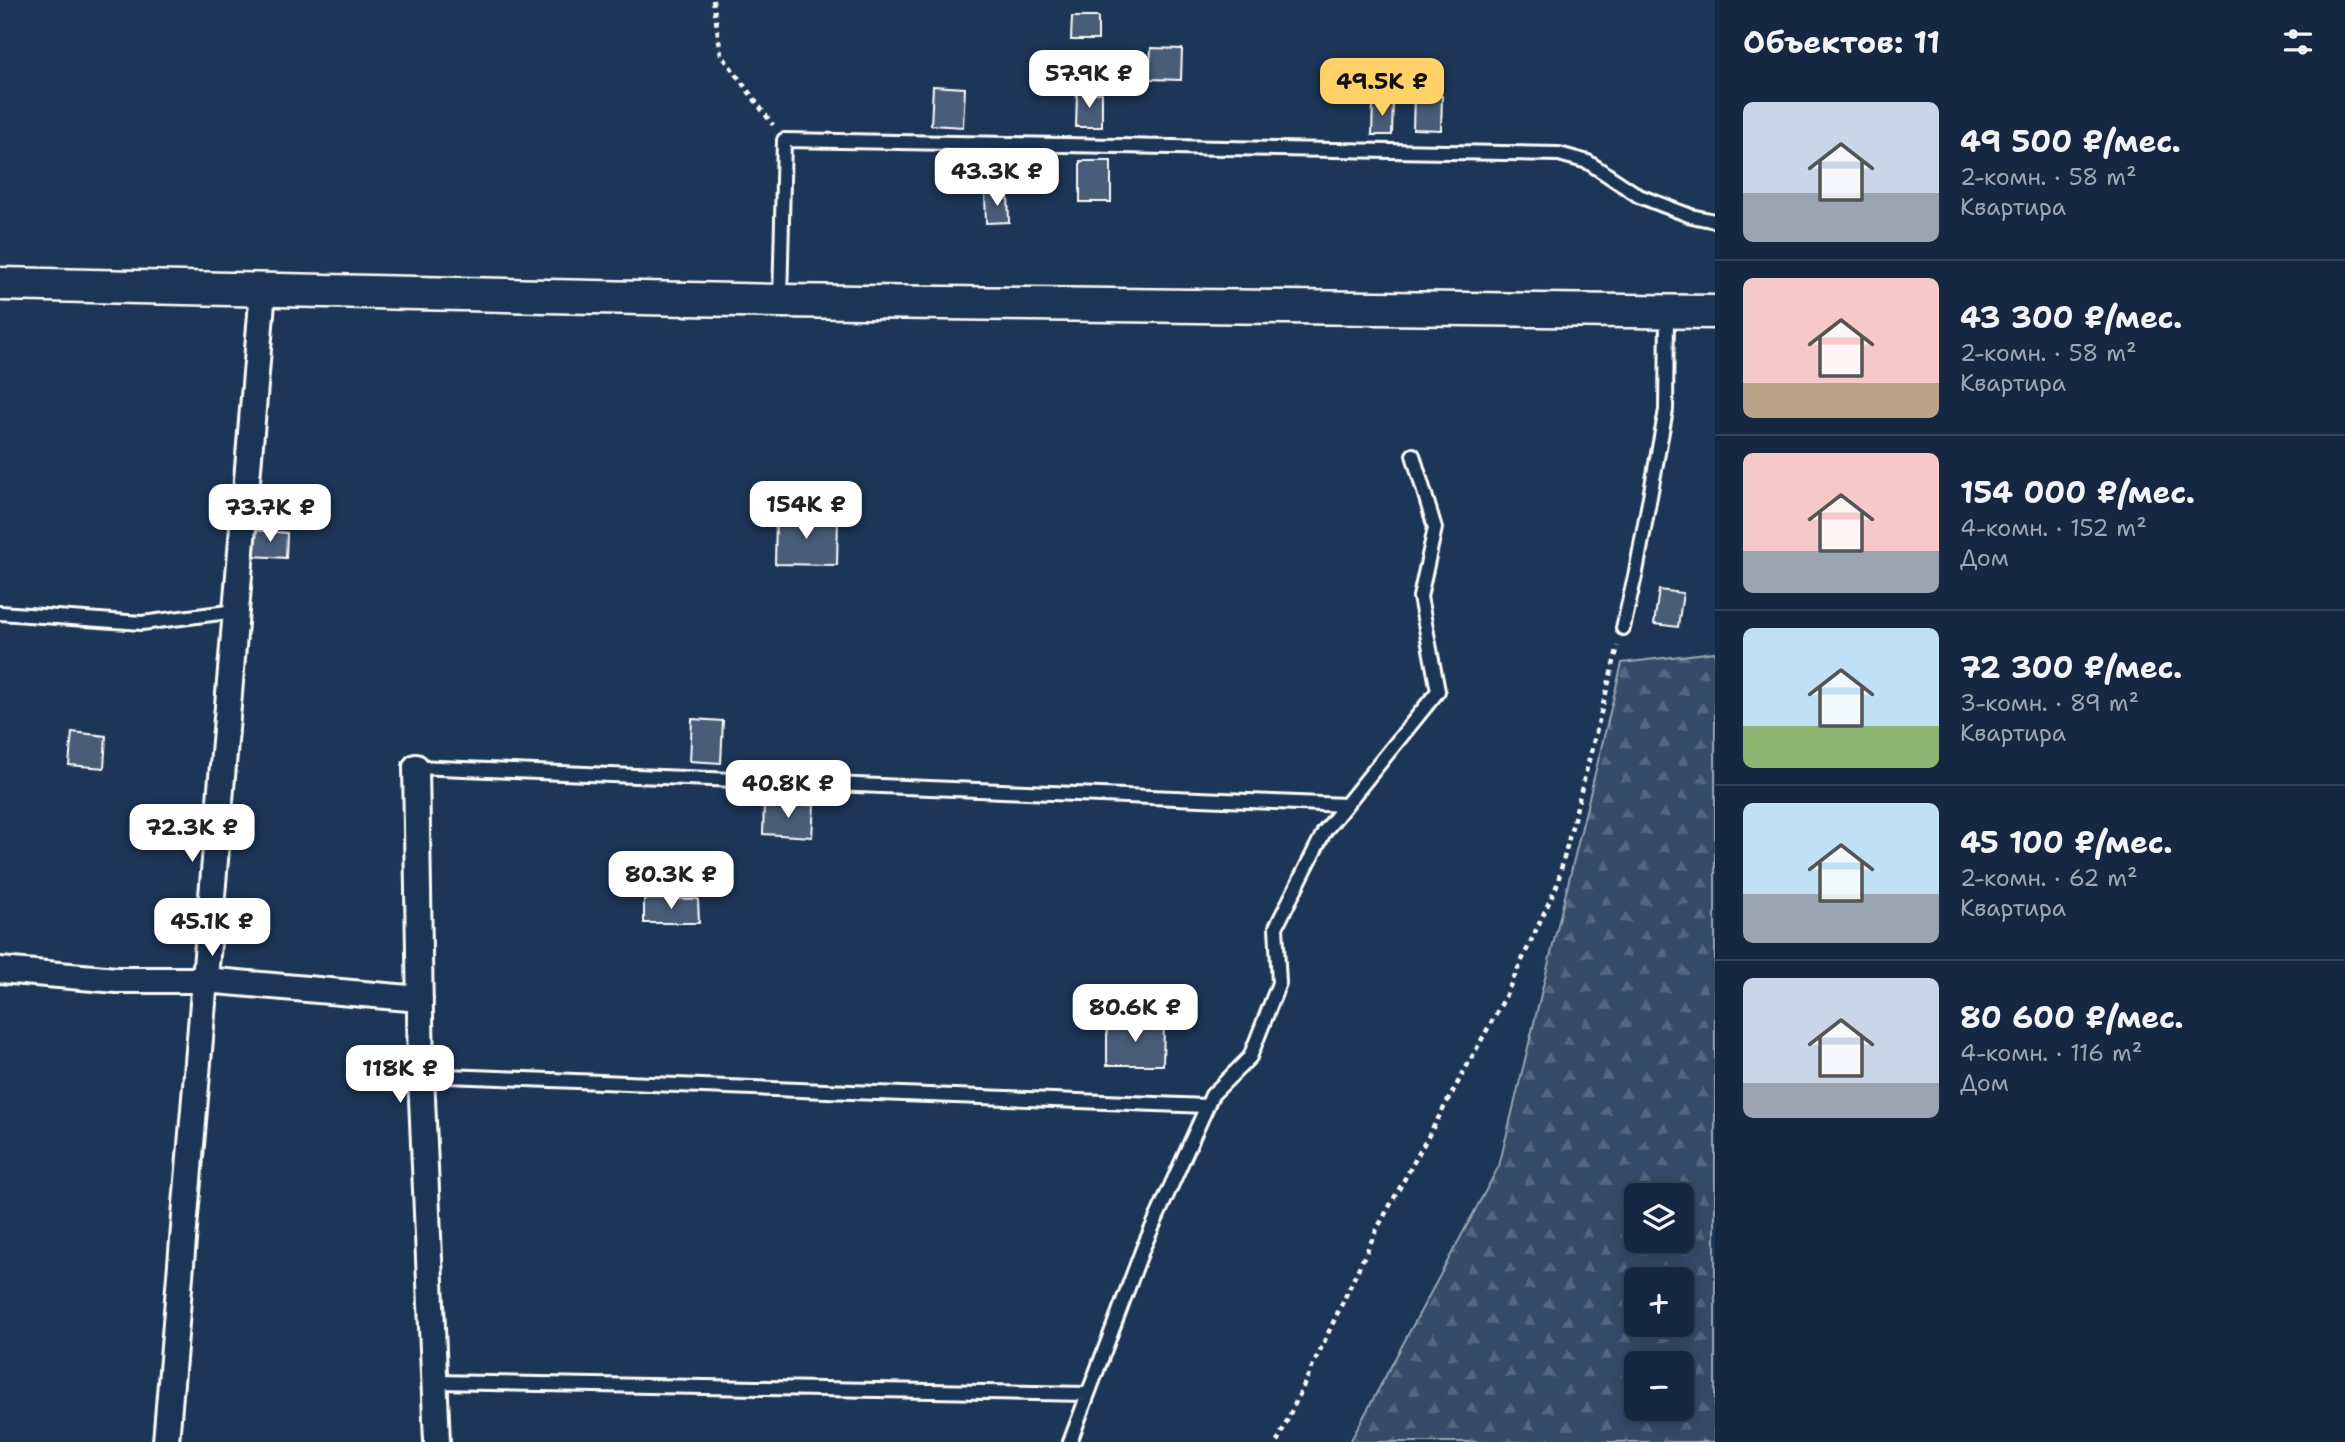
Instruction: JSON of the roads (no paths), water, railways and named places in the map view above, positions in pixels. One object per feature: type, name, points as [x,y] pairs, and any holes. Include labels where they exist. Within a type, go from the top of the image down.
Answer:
[{"type":"street","points":[[0,284],[780,301],[1715,312]]},
{"type":"street","points":[[166,1442],[263,290]]},
{"type":"street","points":[[416,767],[421,1075],[437,1442]]},
{"type":"street","points":[[0,970],[117,980],[205,980],[420,999]]},
{"type":"lane","points":[[780,301],[784,140],[1559,154],[1588,162],[1639,195],[1691,216],[1715,221]]},
{"type":"lane","points":[[1623,628],[1666,410],[1667,312]]},
{"type":"lane","points":[[1070,1442],[1143,1248],[1212,1095],[1250,1057],[1279,983],[1276,927],[1324,832],[1438,691],[1420,597],[1435,528],[1413,454]]},
{"type":"lane","points":[[0,613],[142,623],[236,611]]},
{"type":"lane","points":[[416,767],[1346,805]]},
{"type":"lane","points":[[421,1075],[1207,1106]]},
{"type":"lane","points":[[435,1382],[1088,1394]]}]
